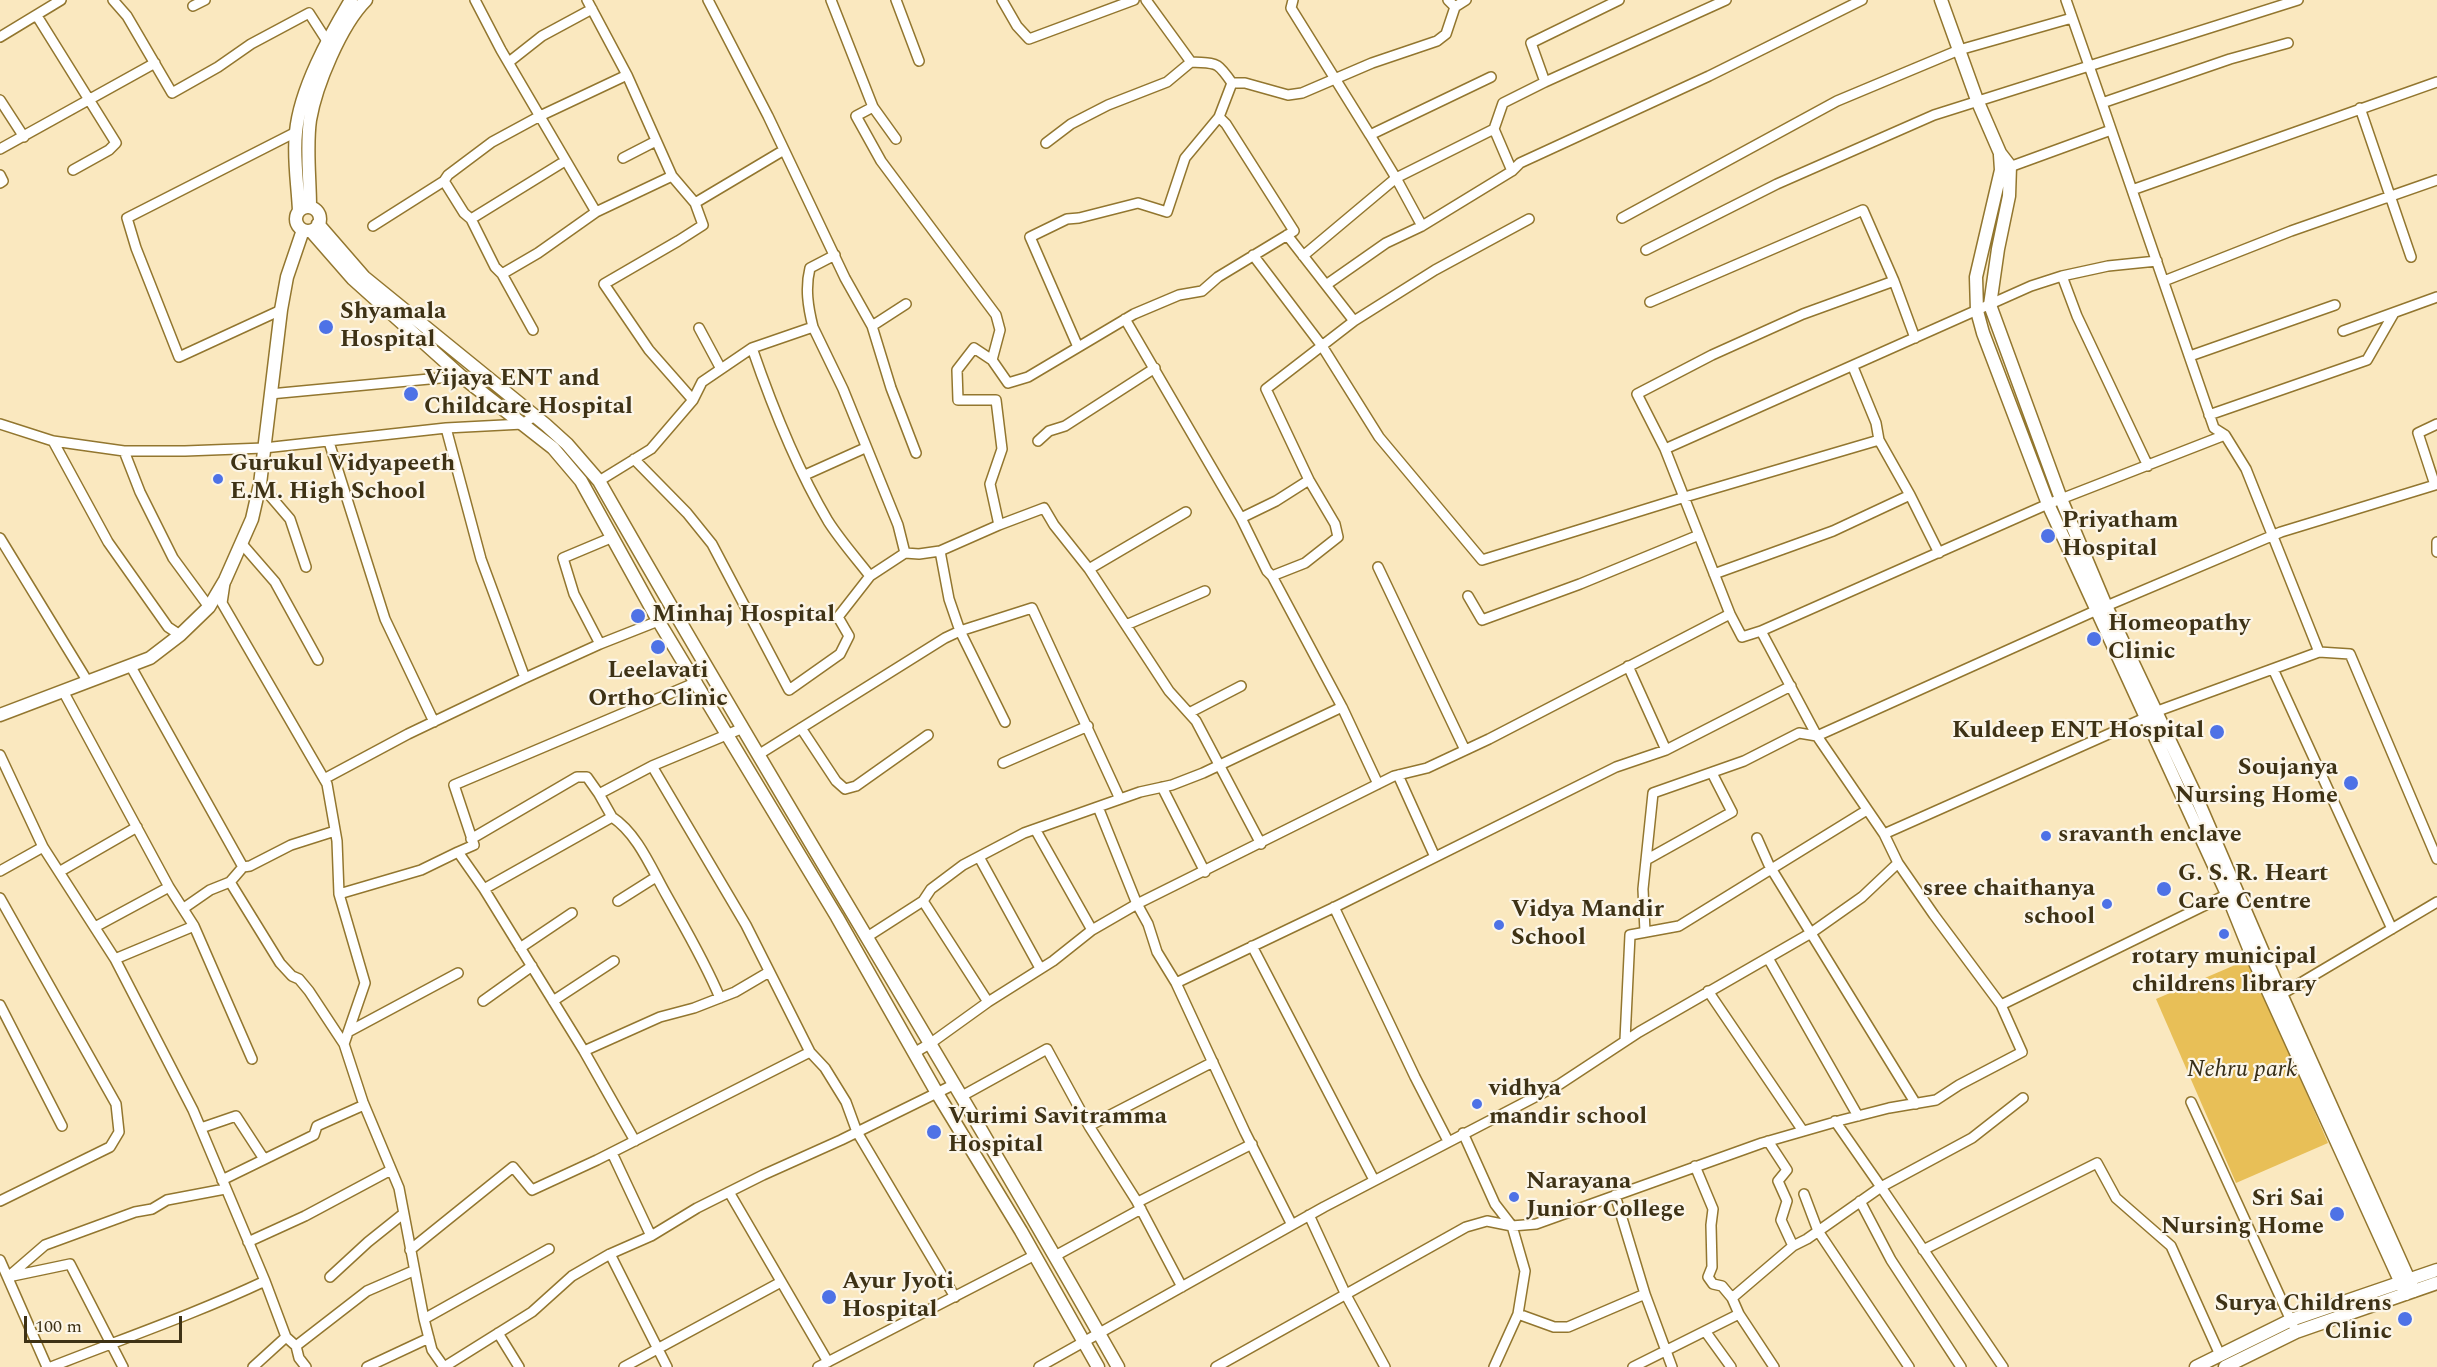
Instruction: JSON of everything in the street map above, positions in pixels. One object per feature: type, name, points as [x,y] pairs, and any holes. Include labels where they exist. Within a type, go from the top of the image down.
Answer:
[{"type":"main road","points":[[304,209],[296,132],[311,78],[327,40],[351,0]]},
{"type":"main road","points":[[366,0],[335,49],[319,86],[310,120],[304,209],[296,222],[311,228],[371,283],[567,444],[599,481],[758,755],[932,1043],[1118,1367]]},
{"type":"main road","points":[[1941,0],[1977,100],[2005,168],[2009,196],[1990,305],[2101,608]]},
{"type":"main road","points":[[2005,168],[1976,277],[1977,311],[1983,333],[2048,504],[2151,714],[2408,1286]]},
{"type":"main road","points":[[0,715],[150,658],[180,635],[210,607],[225,580],[252,519],[260,484],[280,310],[287,277],[319,215],[304,209]]},
{"type":"main road","points":[[311,228],[353,279],[461,376],[553,448],[571,469],[613,537],[659,622],[697,682],[1035,1256],[1098,1367]]},
{"type":"main road","points":[[571,469],[583,461]]},
{"type":"main road","points":[[2196,1367],[2223,1361],[2294,1326],[2408,1286],[2437,1270]]},
{"type":"main road","points":[[2408,1286],[2437,1283]]},
{"type":"street","points":[[0,37],[61,0]]},
{"type":"street","points":[[114,0],[127,16],[172,93],[218,67],[250,44],[309,13],[327,40]]},
{"type":"street","points":[[193,6],[205,0]]},
{"type":"street","points":[[475,0],[501,50],[596,212]]},
{"type":"street","points":[[721,0],[709,3],[784,150],[845,278],[872,326],[891,388],[916,453]]},
{"type":"street","points":[[831,0],[873,107],[896,139]]},
{"type":"street","points":[[896,0],[919,61]]},
{"type":"street","points":[[1002,0],[1017,26],[1029,39],[1134,0]]},
{"type":"street","points":[[1146,0],[1191,62]]},
{"type":"street","points":[[1293,0],[1291,8],[1396,178],[1422,226]]},
{"type":"street","points":[[1232,83],[1245,83],[1288,95],[1302,93],[1372,63],[1437,41],[1446,34],[1452,3],[1466,0]]},
{"type":"street","points":[[1545,82],[1531,43],[1619,0]]},
{"type":"street","points":[[1512,171],[1494,129],[1503,103],[1726,0]]},
{"type":"street","points":[[1326,285],[1386,243],[1422,226],[1512,171],[1520,163],[1709,76],[1862,0]]},
{"type":"street","points":[[2066,0],[2214,428],[2225,435],[2246,469],[2319,652]]},
{"type":"street","points":[[1646,250],[1777,184],[1934,115],[2298,0]]},
{"type":"street","points":[[509,62],[542,36],[590,5],[654,131],[656,141],[672,176],[695,203],[703,225],[604,284],[649,350],[693,400]]},
{"type":"street","points":[[37,16],[116,143],[109,150],[73,170]]},
{"type":"street","points":[[1622,218],[1837,101],[1959,50],[2072,18]]},
{"type":"street","points":[[2102,103],[2230,59],[2288,43]]},
{"type":"street","points":[[1046,143],[1071,124],[1108,105],[1167,82],[1191,62],[1211,62],[1219,65],[1232,83]]},
{"type":"street","points":[[0,149],[155,63]]},
{"type":"street","points":[[373,226],[444,182],[448,175],[492,142],[540,116],[627,75]]},
{"type":"street","points":[[1370,135],[1491,77]]},
{"type":"street","points":[[2132,190],[2437,82]]},
{"type":"street","points":[[1078,347],[1030,237],[1067,219],[1138,203],[1167,212],[1185,158],[1219,117],[1232,83]]},
{"type":"street","points":[[0,100],[24,137]]},
{"type":"street","points":[[873,107],[856,116],[881,161],[996,315],[1000,330],[992,360]]},
{"type":"street","points":[[2360,108],[2412,257]]},
{"type":"street","points":[[999,525],[990,484],[1002,449],[996,400],[958,400],[957,370],[974,348],[992,360],[1008,383],[1028,377],[1125,319],[1179,295],[1202,291],[1218,277],[1294,231],[1226,124],[1219,117]]},
{"type":"street","points":[[1303,256],[1396,178],[1494,129]]},
{"type":"street","points":[[2005,168],[2111,130]]},
{"type":"street","points":[[280,310],[179,357],[136,248],[127,218],[296,132]]},
{"type":"street","points":[[623,158],[656,141]]},
{"type":"street","points":[[695,203],[784,150]]},
{"type":"street","points":[[471,219],[565,161]]},
{"type":"street","points":[[0,175],[3,181],[0,183]]},
{"type":"street","points":[[502,274],[538,253],[596,212],[672,176]]},
{"type":"street","points":[[2164,281],[2292,231],[2437,180]]},
{"type":"street","points":[[444,182],[464,213],[471,219],[495,267],[502,274],[533,330]]},
{"type":"street","points":[[1650,303],[1863,210],[1894,281],[1915,338]]},
{"type":"street","points":[[1272,576],[1305,563],[1338,537],[1335,524],[1309,480],[1266,389],[1354,321],[1435,270],[1529,219]]},
{"type":"street","points":[[1287,235],[1354,321]]},
{"type":"street","points":[[835,255],[810,268],[807,279],[808,306],[813,327],[843,389],[898,525],[905,553]]},
{"type":"street","points":[[1253,255],[1322,346],[1378,437],[1482,560],[1684,497],[1879,440]]},
{"type":"street","points":[[1665,449],[2031,286],[2062,276],[2108,266],[2157,261]]},
{"type":"street","points":[[2062,276],[2077,315],[2148,466]]},
{"type":"street","points":[[1894,281],[1803,314],[1713,355],[1637,394],[1665,449],[1730,614],[1742,637],[1761,631],[2048,504],[2225,435]]},
{"type":"street","points":[[2343,332],[2437,297]]},
{"type":"street","points":[[872,326],[906,304]]},
{"type":"street","points":[[2190,356],[2335,305]]},
{"type":"street","points":[[2209,415],[2367,360],[2394,313]]},
{"type":"street","points":[[1125,319],[1241,518],[1267,571],[1272,576],[1342,707],[1378,784]]},
{"type":"street","points":[[599,481],[651,449],[693,400],[702,382],[752,348],[813,327]]},
{"type":"street","points":[[699,328],[721,369]]},
{"type":"street","points":[[752,348],[764,384],[829,522],[870,576]]},
{"type":"street","points":[[1853,367],[1876,423],[1879,440],[1939,553]]},
{"type":"street","points":[[1038,441],[1049,431],[1065,426],[1155,368]]},
{"type":"street","points":[[270,394],[461,376]]},
{"type":"street","points":[[0,424],[53,441],[124,451],[185,452],[264,448],[446,428],[523,424],[534,416]]},
{"type":"street","points":[[2436,489],[2418,433],[2437,424]]},
{"type":"street","points":[[446,428],[481,559],[525,678]]},
{"type":"street","points":[[53,441],[108,542],[168,627],[180,635]]},
{"type":"street","points":[[329,442],[385,619],[434,722]]},
{"type":"street","points":[[805,475],[865,448]]},
{"type":"street","points":[[124,451],[140,492],[173,558],[210,607]]},
{"type":"street","points":[[634,459],[687,513],[712,544],[789,690],[840,654],[849,636],[838,617],[870,576],[905,553],[919,554],[940,550],[1044,508],[1054,525],[1089,569],[1169,692],[1196,721],[1261,844]]},
{"type":"street","points":[[2436,489],[2437,472]]},
{"type":"street","points":[[1241,518],[1276,501],[1309,480]]},
{"type":"street","points":[[260,484],[290,519],[306,567]]},
{"type":"street","points":[[1645,932],[1643,888],[1653,793],[1744,761],[1799,732],[1817,736],[2101,608],[2272,536],[2436,489]]},
{"type":"street","points":[[1714,574],[1833,531],[1910,495]]},
{"type":"street","points":[[1089,569],[1186,512]]},
{"type":"street","points":[[1468,596],[1482,620],[1580,584],[1699,534]]},
{"type":"street","points":[[600,644],[574,594],[563,558],[613,537]]},
{"type":"street","points":[[0,538],[87,681]]},
{"type":"street","points":[[2437,542],[2437,552]]},
{"type":"street","points":[[242,544],[275,582],[318,660]]},
{"type":"street","points":[[940,550],[949,600],[960,631],[1005,722]]},
{"type":"street","points":[[1378,567],[1465,750]]},
{"type":"street","points":[[225,580],[222,603],[327,784],[335,831],[339,894],[365,983],[344,1044]]},
{"type":"street","points":[[1126,626],[1205,591]]},
{"type":"street","points":[[758,755],[960,631],[1032,608],[1120,799]]},
{"type":"street","points":[[914,1053],[1053,961],[1092,930],[1137,904],[1378,784],[1398,775],[1427,768],[1465,750],[1730,614]]},
{"type":"street","points":[[324,779],[525,678],[600,644],[676,615]]},
{"type":"street","points":[[1216,1367],[1466,1227],[1487,1221],[1512,1226],[1536,1224],[1768,1141],[1835,1121],[1936,1100],[1959,1085],[2022,1052],[2001,1005],[1898,863],[1884,834],[1817,736],[1761,631]]},
{"type":"street","points":[[1884,834],[2151,714],[2319,652],[2350,654],[2437,859]]},
{"type":"street","points":[[130,665],[243,867]]},
{"type":"street","points":[[1628,666],[1666,750]]},
{"type":"street","points":[[2272,669],[2392,929]]},
{"type":"street","points":[[339,894],[421,870],[474,845],[454,785],[697,682]]},
{"type":"street","points":[[1189,713],[1241,686]]},
{"type":"street","points":[[1176,983],[1616,767],[1666,750],[1791,686]]},
{"type":"street","points":[[63,691],[169,887],[194,926],[252,1059]]},
{"type":"street","points":[[867,937],[923,902],[931,890],[963,865],[1035,829],[1221,765],[1342,707]]},
{"type":"street","points":[[1003,763],[1088,726]]},
{"type":"street","points":[[599,794],[652,766],[743,728]]},
{"type":"street","points":[[801,728],[836,781],[845,789],[856,786],[928,735]]},
{"type":"street","points":[[0,754],[43,847],[115,958],[201,1128],[286,1337],[296,1346],[299,1358],[306,1367]]},
{"type":"street","points":[[652,766],[746,925],[810,1052],[825,1068],[846,1102],[857,1132],[955,1296]]},
{"type":"street","points":[[1646,860],[1732,812],[1713,773]]},
{"type":"street","points":[[1398,775],[1435,857]]},
{"type":"street","points":[[471,839],[577,777],[587,777],[612,817],[621,823],[632,838],[656,877],[704,960],[720,998]]},
{"type":"street","points":[[1162,787],[1205,872]]},
{"type":"street","points":[[1098,807],[1137,904],[1148,924],[1157,952],[1176,983],[1292,1225]]},
{"type":"street","points":[[1625,1040],[1630,935],[1679,926],[1868,810]]},
{"type":"street","points":[[484,889],[612,817]]},
{"type":"street","points":[[59,872],[137,827]]},
{"type":"street","points":[[1035,829],[1092,930]]},
{"type":"street","points":[[184,909],[210,890],[230,882],[243,867],[250,866],[291,845],[335,831]]},
{"type":"street","points":[[1757,838],[1811,933],[1916,1104]]},
{"type":"street","points":[[0,871],[43,847]]},
{"type":"street","points":[[458,852],[484,889],[584,1051],[635,1141]]},
{"type":"street","points":[[979,857],[1040,968]]},
{"type":"street","points":[[1039,1367],[1100,1335],[1309,1215],[1560,1084],[1625,1040],[1811,933],[1862,897],[1898,863]]},
{"type":"street","points":[[618,901],[656,877]]},
{"type":"street","points":[[230,882],[280,963],[309,991],[344,1044],[364,1105],[399,1188],[413,1271],[424,1319],[432,1350],[444,1367],[532,1312],[572,1276],[610,1254],[651,1236],[729,1192],[955,1084]]},
{"type":"street","points":[[95,927],[169,887]]},
{"type":"street","points":[[2001,1005],[2232,892]]},
{"type":"street","points":[[0,898],[116,1104],[118,1132],[110,1147],[0,1201]]},
{"type":"street","points":[[923,902],[988,1002]]},
{"type":"street","points":[[2277,997],[2437,902]]},
{"type":"street","points":[[1334,907],[1448,1141]]},
{"type":"street","points":[[520,948],[572,914]]},
{"type":"street","points":[[115,958],[194,926]]},
{"type":"street","points":[[1252,946],[1374,1180]]},
{"type":"street","points":[[1768,958],[1858,1116]]},
{"type":"street","points":[[553,1001],[614,961]]},
{"type":"street","points":[[483,1001],[531,966]]},
{"type":"street","points":[[584,1051],[660,1017],[720,998],[769,972]]},
{"type":"street","points":[[348,1032],[458,973]]},
{"type":"street","points":[[1708,992],[1803,1131]]},
{"type":"street","points":[[0,1005],[62,1126]]},
{"type":"street","points":[[962,1096],[1047,1049],[1089,1126],[1139,1205],[1182,1287]]},
{"type":"street","points":[[410,1250],[513,1167],[532,1190],[612,1153],[810,1052]]},
{"type":"street","points":[[1089,1126],[1213,1062]]},
{"type":"street","points":[[1732,1298],[1793,1246],[1881,1187],[1972,1138],[2023,1098]]},
{"type":"street","points":[[2192,1102],[2294,1326]]},
{"type":"street","points":[[8,1277],[45,1245],[135,1212],[152,1209],[167,1200],[224,1184],[264,1159],[314,1135],[317,1126],[364,1105]]},
{"type":"street","points":[[201,1128],[236,1116],[264,1159]]},
{"type":"street","points":[[1835,1121],[2003,1367]]},
{"type":"street","points":[[1463,1133],[1496,1204],[1512,1226],[1525,1271],[1518,1314],[1494,1367]]},
{"type":"street","points":[[1768,1141],[1787,1170],[1778,1181],[1787,1202],[1781,1220],[1793,1246]]},
{"type":"street","points":[[1055,1256],[1139,1205],[1252,1144]]},
{"type":"street","points":[[612,1153],[651,1236]]},
{"type":"street","points":[[1923,1250],[2097,1163],[2116,1198],[2171,1246],[2223,1361]]},
{"type":"street","points":[[1695,1166],[1713,1209],[1712,1267],[1708,1277],[1713,1284],[1722,1286],[1732,1298],[1739,1314],[1774,1367]]},
{"type":"street","points":[[248,1242],[305,1216],[391,1170]]},
{"type":"street","points":[[729,1192],[828,1362]]},
{"type":"street","points":[[1804,1194],[1818,1231],[1909,1367]]},
{"type":"street","points":[[1615,1195],[1645,1293],[1672,1367]]},
{"type":"street","points":[[1860,1201],[1891,1260],[1961,1367]]},
{"type":"street","points":[[330,1277],[403,1214]]},
{"type":"street","points":[[1309,1215],[1346,1294],[1385,1367]]},
{"type":"street","points":[[424,1319],[549,1249]]},
{"type":"street","points":[[610,1254],[668,1367]]},
{"type":"street","points":[[818,1367],[1035,1256]]},
{"type":"street","points":[[0,1260],[49,1367],[208,1308],[265,1281]]},
{"type":"street","points":[[8,1277],[70,1264],[123,1367]]},
{"type":"street","points":[[296,1346],[367,1291],[413,1271]]},
{"type":"street","points":[[624,1367],[781,1282]]},
{"type":"street","points":[[1518,1314],[1554,1327],[1568,1327],[1645,1293]]},
{"type":"street","points":[[1634,1367],[1739,1314]]},
{"type":"street","points":[[1705,1331],[1731,1367]]},
{"type":"street","points":[[498,1333],[519,1367]]},
{"type":"street","points":[[253,1367],[286,1337]]},
{"type":"street","points":[[367,1367],[429,1338]]},
{"type":"green space","name":"Nehru park","points":[[2249,959],[2328,1143],[2236,1183],[2156,999]]},
{"type":"place","name":"Shyamala Hospital","points":[[326,327]]},
{"type":"place","name":"Vijaya ENT and Childcare Hospital","points":[[411,394]]},
{"type":"place","name":"Gurukul Vidyapeeth E.M. High School","points":[[218,479]]},
{"type":"place","name":"Priyatham Hospital","points":[[2048,536]]},
{"type":"place","name":"Minhaj Hospital","points":[[638,616]]},
{"type":"place","name":"Homeopathy Clinic","points":[[2094,639]]},
{"type":"place","name":"Leelavati Ortho Clinic","points":[[658,647]]},
{"type":"place","name":"Kuldeep ENT Hospital","points":[[2217,732]]},
{"type":"place","name":"Soujanya Nursing Home","points":[[2351,783]]},
{"type":"place","name":"sravanth enclave","points":[[2046,836]]},
{"type":"place","name":"G. S. R. Heart Care Centre","points":[[2164,889]]},
{"type":"place","name":"sree chaithanya school","points":[[2107,904]]},
{"type":"place","name":"Vidya Mandir School","points":[[1499,925]]},
{"type":"place","name":"rotary municipal childrens library","points":[[2224,934]]},
{"type":"place","name":"vidhya mandir school","points":[[1477,1104]]},
{"type":"place","name":"Vurimi Savitramma Hospital","points":[[934,1132]]},
{"type":"place","name":"Narayana Junior College","points":[[1514,1197]]},
{"type":"place","name":"Sri Sai Nursing Home","points":[[2337,1214]]},
{"type":"place","name":"Ayur Jyoti Hospital","points":[[829,1297]]},
{"type":"place","name":"Surya Childrens Clinic","points":[[2405,1319]]}]
